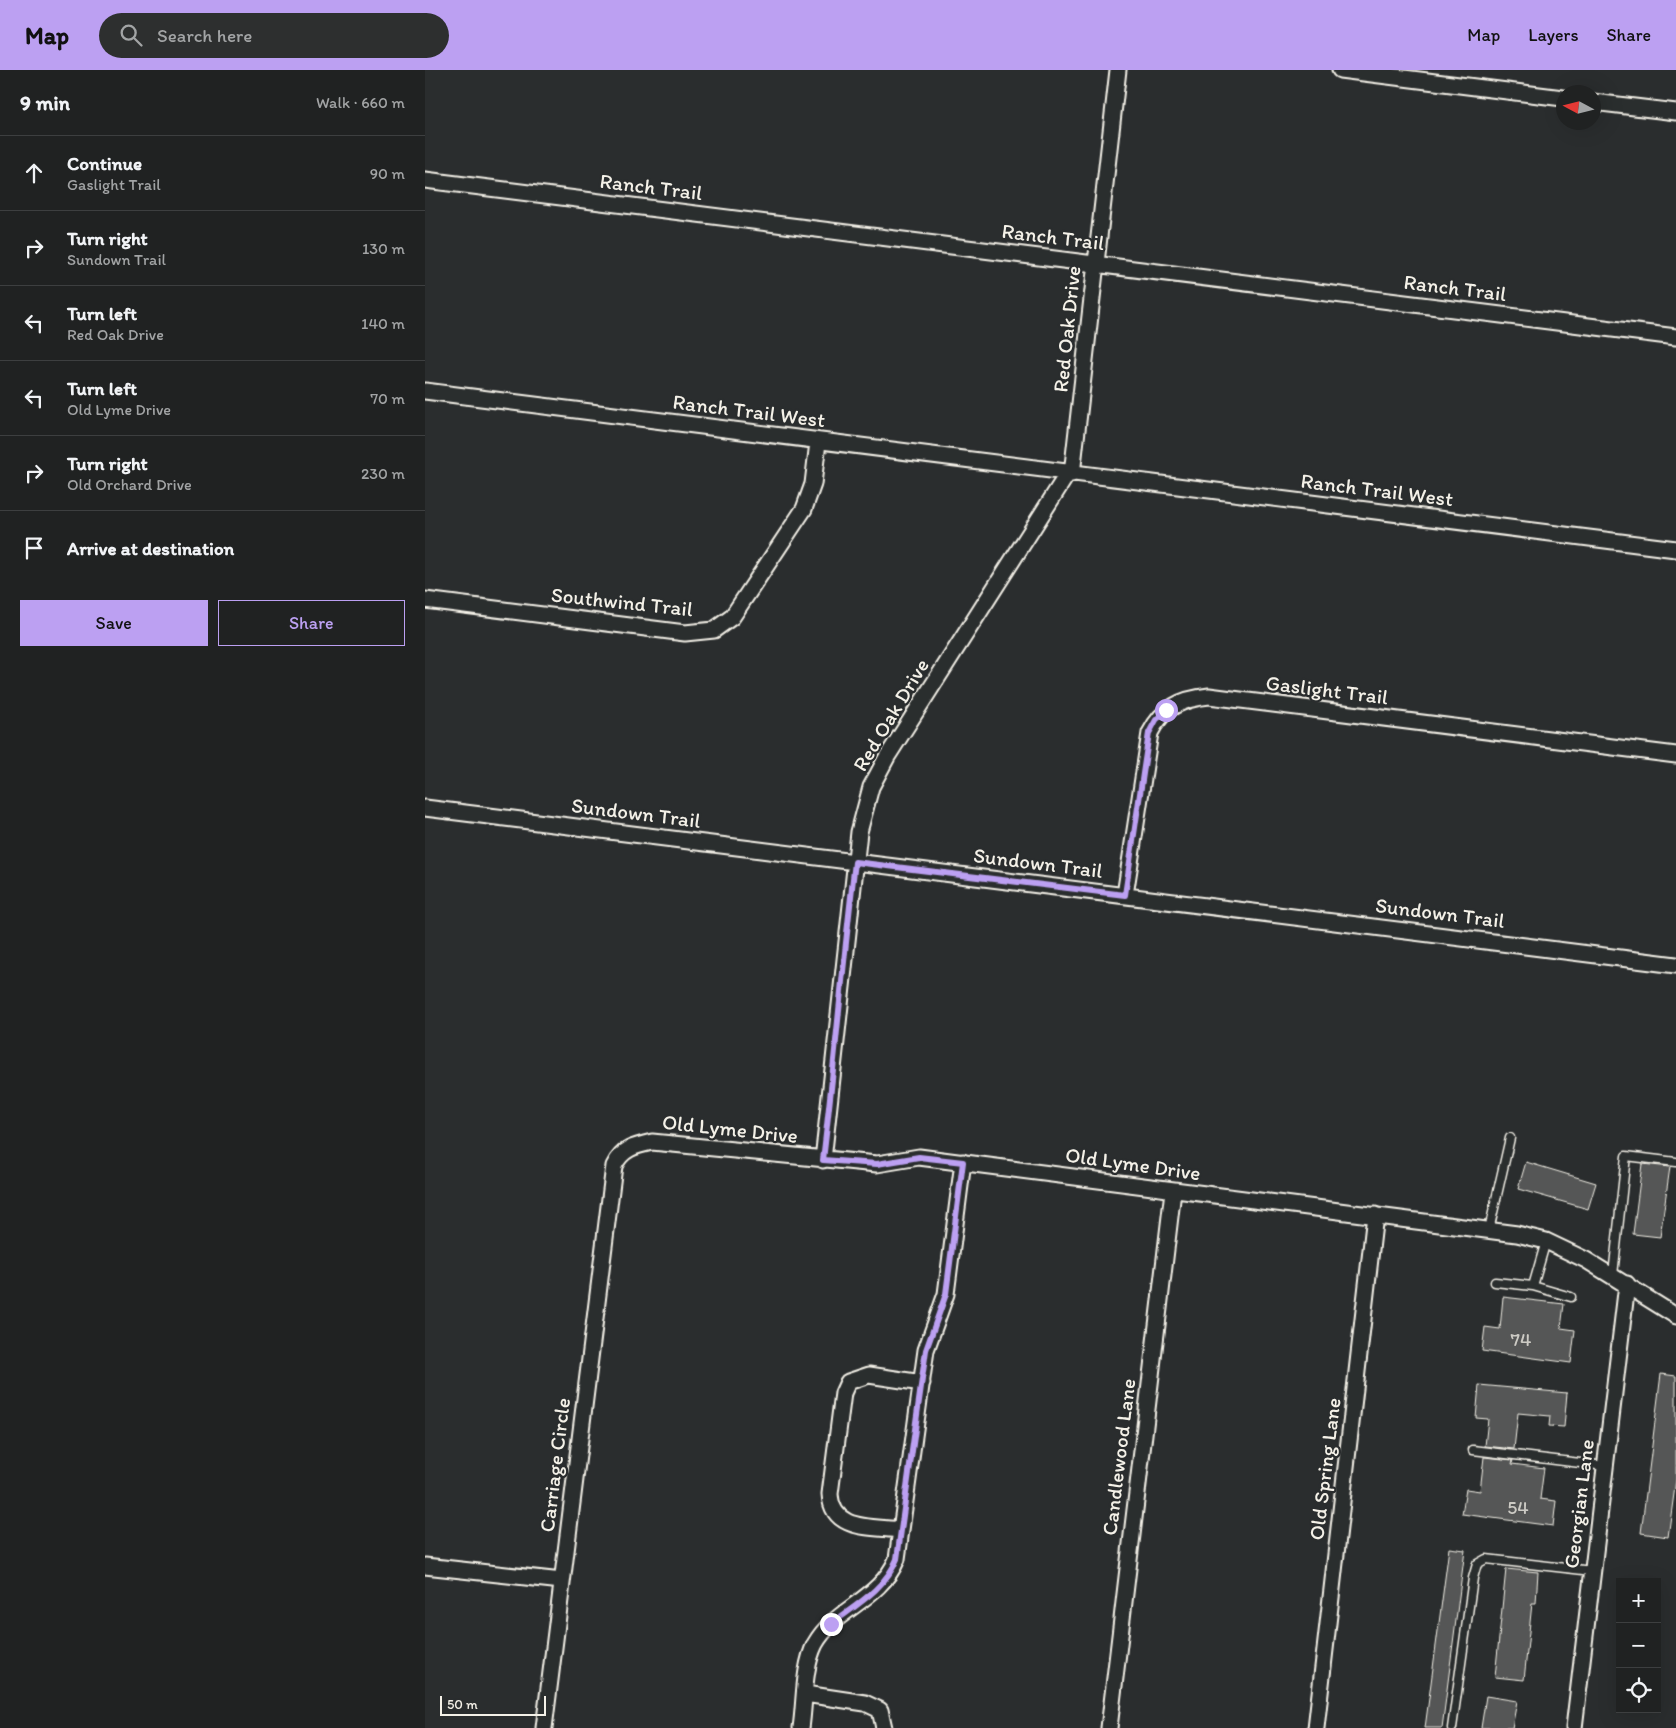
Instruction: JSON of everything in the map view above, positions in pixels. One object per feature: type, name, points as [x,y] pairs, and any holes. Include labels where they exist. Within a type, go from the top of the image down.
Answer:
[{"type":"street","name":"Red Oak Drive","points":[[823,1160],[838,1038],[843,960],[855,862],[864,808],[871,787],[887,757],[1070,473],[1118,70]]},
{"type":"street","points":[[1340,70],[1362,71],[1556,97]]},
{"type":"street","points":[[1601,103],[1676,112]]},
{"type":"street","name":"Ranch Trail","points":[[425,180],[1676,337]]},
{"type":"street","name":"Ranch Trail West","points":[[425,391],[818,442],[1676,548]]},
{"type":"street","name":"Southwind Trail","points":[[425,600],[685,633],[714,630],[732,617],[804,509],[813,484],[818,442]]},
{"type":"street","name":"Gaslight Trail","points":[[1125,895],[1149,733],[1156,720],[1166,710],[1193,698],[1209,696],[1676,755]]},
{"type":"street","name":"Sundown Trail","points":[[425,808],[1676,965]]},
{"type":"street","name":"Old Lyme Drive","points":[[608,1207],[614,1166],[618,1157],[626,1150],[652,1142],[877,1164],[919,1157],[1489,1230],[1546,1242],[1566,1249],[1613,1275],[1676,1316]]},
{"type":"street","points":[[801,1728],[809,1660],[815,1646],[831,1624],[873,1593],[886,1578],[897,1559],[926,1350],[946,1294],[963,1162]]},
{"type":"street","name":"Candlewood Lane","points":[[1109,1728],[1173,1191]]},
{"type":"street","name":"Carriage Circle","points":[[544,1728],[608,1207]]},
{"type":"street","name":"Old Spring Lane","points":[[1316,1728],[1375,1215]]},
{"type":"street","name":"Georgian Lane","points":[[1574,1728],[1627,1284]]},
{"type":"street","points":[[901,1530],[848,1524],[836,1516],[831,1506],[830,1494],[843,1392],[848,1382],[869,1375],[922,1382]]},
{"type":"street","points":[[425,1566],[562,1581]]},
{"type":"street","points":[[805,1694],[865,1703],[880,1710],[884,1728]]},
{"type":"lane","points":[[1489,1230],[1510,1138]]},
{"type":"lane","points":[[1613,1275],[1626,1156],[1676,1162]]},
{"type":"lane","points":[[1533,1286],[1546,1242]]},
{"type":"lane","points":[[1495,1282],[1533,1286],[1571,1297]]},
{"type":"lane","points":[[1473,1450],[1605,1466]]},
{"type":"lane","points":[[1453,1728],[1473,1578],[1477,1564],[1486,1559],[1592,1571]]},
{"type":"building","points":[[1526,1162],[1596,1183],[1588,1209],[1518,1189]]},
{"type":"building","points":[[1642,1164],[1670,1167],[1660,1237],[1633,1234]]},
{"type":"building","points":[[1503,1297],[1564,1304],[1561,1328],[1575,1330],[1571,1363],[1482,1351],[1485,1327],[1500,1329]]},
{"type":"building","points":[[1661,1374],[1676,1376],[1676,1479],[1668,1537],[1641,1533]]},
{"type":"building","points":[[1479,1385],[1567,1393],[1564,1427],[1549,1426],[1550,1416],[1518,1413],[1514,1449],[1485,1446],[1488,1419],[1476,1418]]},
{"type":"building","points":[[1484,1457],[1513,1460],[1512,1464],[1544,1468],[1540,1499],[1556,1501],[1553,1526],[1462,1514],[1466,1489],[1480,1491]]},
{"type":"building","points":[[1449,1548],[1465,1550],[1442,1728],[1425,1728]]},
{"type":"building","points":[[1506,1569],[1538,1572],[1536,1603],[1532,1603],[1524,1680],[1495,1677]]},
{"type":"building","points":[[1486,1696],[1517,1701],[1512,1728],[1481,1728]]},
{"type":"route","points":[[831,1624],[873,1593],[886,1578],[897,1559],[926,1350],[946,1294],[963,1162],[919,1157],[877,1164],[823,1160],[838,1038],[843,960],[855,862],[1125,895],[1149,733],[1156,720],[1166,710]]}]
